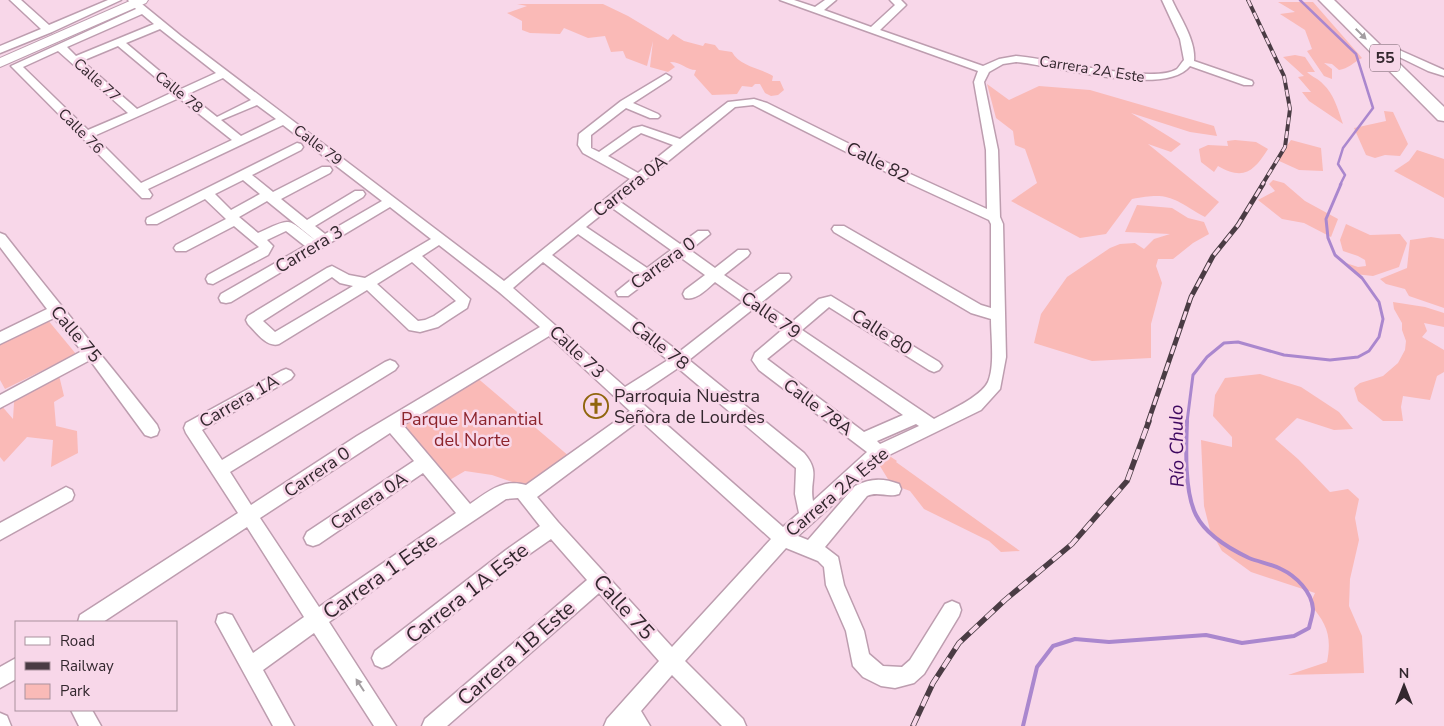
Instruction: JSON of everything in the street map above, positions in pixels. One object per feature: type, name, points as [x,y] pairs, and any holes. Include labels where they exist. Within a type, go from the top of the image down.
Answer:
[{"type":"highway","name":"55","points":[[1326,0],[1444,116]]},
{"type":"highway","name":"55","points":[[1343,0],[1444,96]]},
{"type":"main road","points":[[0,61],[137,3]]},
{"type":"street","points":[[15,0],[48,30]]},
{"type":"street","points":[[0,50],[48,30],[101,4],[116,0]]},
{"type":"street","points":[[785,0],[984,70]]},
{"type":"street","points":[[817,11],[830,0]]},
{"type":"street","points":[[873,31],[901,5],[895,0]]},
{"type":"street","points":[[1167,0],[1186,44],[1190,58],[1188,62],[1248,83]]},
{"type":"street","points":[[60,46],[137,3]]},
{"type":"street","name":"Calle 79","points":[[137,3],[162,25],[284,120],[504,288]]},
{"type":"street","points":[[75,60],[162,25]]},
{"type":"street","name":"Calle 78","points":[[119,42],[240,141]]},
{"type":"street","name":"Calle 77","points":[[60,46],[135,114]]},
{"type":"street","name":"Calle 76","points":[[60,46],[16,66],[143,191],[240,141]]},
{"type":"street","points":[[1397,52],[1409,56],[1428,68],[1444,73]]},
{"type":"street","name":"Carrera 2A Este","points":[[627,721],[672,661],[783,538],[808,515],[879,452],[933,427],[975,404],[994,385],[999,357],[996,221],[992,150],[979,82],[984,70],[992,64],[1010,59],[1024,59],[1142,78],[1156,78],[1178,74],[1186,68],[1188,62]]},
{"type":"street","points":[[85,136],[225,73]]},
{"type":"street","points":[[639,179],[587,150],[584,145],[585,134],[666,76]]},
{"type":"street","points":[[222,117],[259,100]]},
{"type":"street","name":"Carrera 0A","points":[[504,288],[542,254],[732,104],[754,102],[763,105]]},
{"type":"street","points":[[625,104],[654,116]]},
{"type":"street","name":"Calle 82","points":[[763,105],[996,221]]},
{"type":"street","points":[[240,141],[284,120]]},
{"type":"street","points":[[599,156],[637,130],[642,129],[682,144]]},
{"type":"street","points":[[152,221],[297,147]]},
{"type":"street","points":[[181,248],[270,197],[326,170]]},
{"type":"street","points":[[244,174],[306,226],[319,243]]},
{"type":"street","points":[[206,193],[266,246],[263,252],[213,279]]},
{"type":"street","points":[[306,226],[359,194]]},
{"type":"street","name":"Calle 79","points":[[610,200],[792,330],[933,427]]},
{"type":"street","name":"Carrera 3","points":[[226,298],[391,201]]},
{"type":"street","points":[[257,239],[287,225],[319,243]]},
{"type":"street","points":[[577,227],[647,275]]},
{"type":"street","points":[[839,229],[976,309],[998,316]]},
{"type":"street","name":"Carrera 0","points":[[623,292],[703,234]]},
{"type":"street","name":"Calle 75","points":[[0,238],[6,258],[92,352],[150,430]]},
{"type":"street","points":[[414,256],[462,299],[462,304],[428,326],[421,328],[414,326],[369,284],[345,279],[332,271],[253,320],[274,340],[369,284],[440,239]]},
{"type":"street","points":[[690,294],[743,253]]},
{"type":"street","name":"Calle 78","points":[[542,254],[679,360],[805,465],[807,472],[803,491],[808,515]]},
{"type":"street","points":[[624,396],[679,360],[784,277]]},
{"type":"street","name":"Calle 73","points":[[504,288],[760,520],[783,538],[824,554],[832,564],[835,585],[855,631],[860,659],[870,670],[881,676],[894,678],[907,676],[917,667],[952,610]]},
{"type":"street","name":"Calle 80","points":[[792,330],[829,301],[835,302],[934,366]]},
{"type":"street","points":[[0,338],[56,311]]},
{"type":"street","name":"Carrera 0","points":[[89,621],[363,442],[550,328]]},
{"type":"street","name":"Calle 78A","points":[[792,330],[760,357],[764,366],[879,452]]},
{"type":"street","points":[[0,402],[92,352]]},
{"type":"street","points":[[386,726],[249,518],[220,470],[390,366]]},
{"type":"street","name":"Carrera 1A","points":[[220,470],[192,428],[286,375]]},
{"type":"street","name":"Carrera 1 Este","points":[[250,667],[412,552],[502,492],[519,492],[641,411]]},
{"type":"street","points":[[863,440],[917,416]]},
{"type":"street","points":[[393,424],[468,515]]},
{"type":"street","name":"Carrera 0A","points":[[313,538],[424,463]]},
{"type":"street","points":[[812,549],[861,491],[879,484],[893,489]]},
{"type":"street","name":"Calle 75","points":[[519,492],[672,661],[736,726]]},
{"type":"street","points":[[0,532],[66,495]]},
{"type":"street","name":"Carrera 1A Este","points":[[382,658],[512,556],[552,528]]},
{"type":"street","name":"Carrera 1B Este","points":[[432,726],[600,580]]},
{"type":"street","points":[[225,622],[284,726]]},
{"type":"street","points":[[0,678],[15,669]]},
{"type":"street","points":[[82,711],[90,726]]},
{"type":"green space","points":[[1278,2],[1313,2],[1362,58],[1348,67],[1339,70],[1332,64],[1324,63],[1332,69],[1332,79],[1324,76],[1307,51],[1312,49],[1305,30],[1280,14],[1295,12]]},
{"type":"green space","points":[[517,4],[603,4],[628,16],[668,40],[673,34],[684,41],[703,46],[705,43],[715,45],[719,50],[732,52],[735,57],[745,64],[773,76],[772,81],[780,81],[784,90],[778,95],[771,96],[765,93],[760,84],[755,84],[752,87],[742,86],[737,94],[712,95],[694,75],[696,70],[670,62],[675,67],[668,72],[650,67],[653,41],[647,66],[626,58],[623,51],[611,52],[605,36],[588,38],[564,28],[560,34],[530,33],[522,30],[522,21],[507,13],[527,6]]},
{"type":"green space","points":[[1295,55],[1305,57],[1315,72],[1307,72],[1321,82],[1330,92],[1343,124],[1309,101],[1302,92],[1311,92],[1298,77],[1304,76],[1283,57]]},
{"type":"green space","points":[[987,84],[1009,100],[1039,86],[1090,90],[1214,126],[1217,136],[1190,132],[1131,113],[1181,144],[1171,152],[1148,144],[1219,202],[1205,217],[1178,201],[1163,196],[1132,199],[1106,234],[1080,238],[1011,201],[1037,183],[1025,149],[1015,145],[1013,131],[996,118]]},
{"type":"green space","points":[[1384,111],[1393,112],[1408,144],[1400,156],[1385,155],[1375,158],[1366,155],[1354,128],[1386,121]]},
{"type":"green space","points":[[1291,140],[1321,148],[1323,171],[1299,170],[1277,160]]},
{"type":"green space","points":[[1227,141],[1256,142],[1268,149],[1253,168],[1242,173],[1235,173],[1218,166],[1214,172],[1201,162],[1199,149],[1208,145],[1228,146]]},
{"type":"green space","points":[[1417,150],[1444,159],[1444,198],[1394,171],[1409,161]]},
{"type":"green space","points":[[1273,180],[1284,183],[1305,201],[1338,219],[1331,237],[1304,223],[1282,219],[1258,200],[1275,191],[1269,184]]},
{"type":"green space","points":[[1137,205],[1172,208],[1188,218],[1204,222],[1209,234],[1193,243],[1173,259],[1158,259],[1156,266],[1162,283],[1151,324],[1151,358],[1092,361],[1034,343],[1041,314],[1067,277],[1110,248],[1120,244],[1135,243],[1144,249],[1154,239],[1170,234],[1125,232]]},
{"type":"green space","points":[[1346,224],[1370,235],[1400,234],[1407,243],[1399,267],[1373,276],[1355,274],[1346,263],[1358,267],[1366,266],[1365,260],[1343,251],[1340,240]]},
{"type":"green space","points":[[1431,237],[1444,239],[1444,308],[1409,296],[1405,289],[1386,284],[1380,279],[1407,268],[1410,240]]},
{"type":"green space","points":[[1393,302],[1425,307],[1444,313],[1444,327],[1424,323],[1427,331],[1422,337],[1444,350],[1444,372],[1437,376],[1430,400],[1403,396],[1401,407],[1403,421],[1383,421],[1358,401],[1354,388],[1360,383],[1383,376],[1398,363],[1405,350],[1406,341],[1402,330],[1402,323],[1394,309]]},
{"type":"green space","points":[[47,319],[76,354],[5,389],[0,380],[0,341]]},
{"type":"green space","points":[[57,367],[64,396],[54,402],[56,426],[77,431],[78,453],[51,467],[53,440],[27,437],[4,462],[0,457],[0,404],[13,419],[15,387]]},
{"type":"green space","points":[[1260,374],[1301,387],[1339,412],[1353,429],[1334,430],[1297,418],[1275,439],[1298,459],[1330,492],[1348,489],[1359,499],[1355,518],[1359,540],[1350,579],[1349,606],[1362,636],[1364,673],[1288,675],[1327,662],[1329,645],[1327,631],[1321,618],[1310,604],[1315,593],[1251,572],[1222,551],[1210,530],[1204,506],[1201,440],[1232,447],[1232,437],[1213,416],[1215,395],[1225,378]]},
{"type":"green space","name":"Parque Manantial del Norte","points":[[475,376],[570,457],[530,488],[492,475],[465,471],[448,481],[401,423]]},
{"type":"green space","points":[[882,451],[1020,551],[1001,552],[989,541],[924,509],[910,491],[891,484],[875,458]]},
{"type":"waterway","name":"Río Chulo","points":[[1300,0],[1356,54],[1373,108],[1343,148],[1338,164],[1345,175],[1340,185]]},
{"type":"waterway","name":"Río Chulo","points":[[1187,422],[1193,375],[1207,357],[1224,343],[1238,342],[1284,355],[1330,360],[1358,357],[1369,351],[1379,337],[1383,319],[1379,302],[1362,278],[1335,255],[1328,238],[1326,219],[1341,184]]},
{"type":"waterway","name":"Río Chulo","points":[[1023,726],[1037,667],[1053,646],[1075,639],[1109,642],[1206,635],[1242,643],[1294,636],[1309,628],[1313,611],[1312,603],[1310,597],[1297,580],[1281,569],[1249,558],[1227,546],[1212,535],[1200,522],[1189,494],[1186,456],[1187,421]]},
{"type":"railway","points":[[1248,0],[1284,76],[1290,109],[1285,147],[1262,185]]},
{"type":"railway","points":[[1148,422],[1191,297],[1213,256],[1238,225],[1263,184]]},
{"type":"railway","points":[[913,726],[933,683],[959,643],[1005,600],[1072,544],[1127,481],[1149,421]]},
{"type":"place","name":"Parroquia Nuestra Señora de Lourdes","points":[[596,406]]}]
